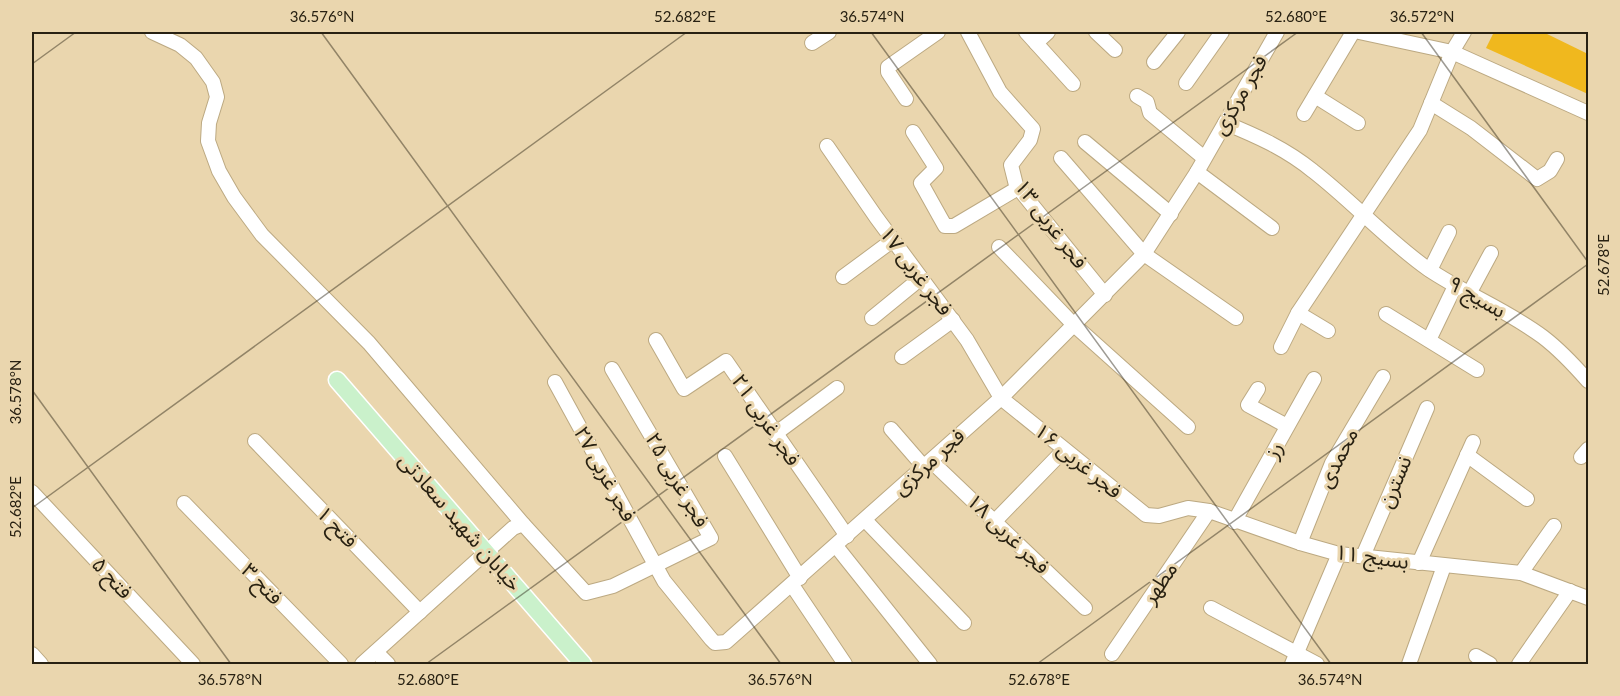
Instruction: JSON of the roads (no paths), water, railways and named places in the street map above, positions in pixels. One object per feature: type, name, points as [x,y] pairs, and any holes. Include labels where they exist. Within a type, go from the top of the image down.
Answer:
[{"type":"main road","name":"خیابان شهید سعادتی","points":[[337,380],[583,664]]},
{"type":"street","points":[[152,32],[180,45],[196,58],[213,82],[217,97],[208,123],[208,141],[219,171],[234,197],[262,235],[369,344],[518,526],[586,593],[613,586],[656,566]]},
{"type":"street","points":[[812,43],[829,32]]},
{"type":"street","name":"فجر غربی ۱۳","points":[[968,32],[1000,92],[1033,129],[1030,140],[1011,165],[1018,188],[1105,295]]},
{"type":"street","points":[[1026,32],[1073,84]]},
{"type":"street","points":[[1036,43],[1048,32]]},
{"type":"street","points":[[1096,32],[1114,50]]},
{"type":"street","points":[[1154,62],[1178,32]]},
{"type":"street","points":[[1186,83],[1222,32]]},
{"type":"street","name":"فجر مرکزی","points":[[656,566],[664,581],[715,643],[732,639],[1001,398],[1144,254],[1197,171],[1277,32]]},
{"type":"street","points":[[1304,114],[1353,32]]},
{"type":"street","points":[[1359,32],[1452,52],[1588,113]]},
{"type":"street","points":[[1281,347],[1298,313],[1420,129],[1452,52],[1464,32]]},
{"type":"street","points":[[906,99],[888,72],[888,67],[930,34]]},
{"type":"street","points":[[1137,96],[1147,102],[1150,113],[1203,157]]},
{"type":"street","points":[[1315,96],[1358,123]]},
{"type":"street","points":[[1431,103],[1471,128],[1537,179],[1550,171],[1557,159]]},
{"type":"street","name":"بسیج ۹","points":[[1225,123],[1262,138],[1289,153],[1314,171],[1407,254],[1542,336],[1568,358],[1588,381]]},
{"type":"street","points":[[913,132],[936,168],[921,183],[945,226],[954,226],[1018,188]]},
{"type":"street","points":[[1085,142],[1171,214]]},
{"type":"street","name":"فجر غربی ۱۷","points":[[827,146],[893,240],[968,340],[1001,398]]},
{"type":"street","points":[[1061,158],[1144,254],[1236,318]]},
{"type":"street","points":[[1197,171],[1272,228]]},
{"type":"street","points":[[1430,270],[1449,232]]},
{"type":"street","points":[[843,277],[893,240]]},
{"type":"street","points":[[999,247],[1073,324],[1188,427]]},
{"type":"street","points":[[1470,292],[1491,253]]},
{"type":"street","points":[[872,318],[921,278]]},
{"type":"street","points":[[1429,340],[1456,285]]},
{"type":"street","points":[[1298,313],[1328,332]]},
{"type":"street","points":[[1386,314],[1477,370]]},
{"type":"street","points":[[902,357],[953,320]]},
{"type":"street","name":"فجر غربی ۲۱","points":[[656,340],[684,389],[726,361],[847,536]]},
{"type":"street","name":"فجر غربی ۲۵","points":[[612,369],[711,538],[656,566]]},
{"type":"street","name":"محمدی","points":[[1300,543],[1332,463],[1383,377]]},
{"type":"street","name":"رز","points":[[1234,522],[1314,379]]},
{"type":"street","name":"فجر غربی ۲۷","points":[[555,382],[656,566]]},
{"type":"street","points":[[775,434],[837,388]]},
{"type":"street","points":[[1258,389],[1248,405],[1287,426]]},
{"type":"street","name":"فجر غربی ۱۶","points":[[1001,398],[1146,515],[1159,516]]},
{"type":"street","name":"نسترن","points":[[1363,556],[1427,408]]},
{"type":"street","name":"فجر غربی ۱۸","points":[[891,429],[1085,608]]},
{"type":"street","name":"فتح ۱","points":[[255,441],[420,612]]},
{"type":"street","points":[[1419,563],[1470,449],[1527,499]]},
{"type":"street","points":[[994,522],[1064,450]]},
{"type":"street","points":[[725,456],[845,664]]},
{"type":"street","name":"فتح ۵","points":[[32,492],[193,664]]},
{"type":"street","name":"فتح ۳","points":[[184,503],[341,664]]},
{"type":"street","name":"بسیج ۱۱","points":[[1159,516],[1188,508],[1209,511],[1234,522],[1339,554],[1521,573],[1588,598]]},
{"type":"street","name":"مطهر","points":[[1112,654],[1209,511]]},
{"type":"street","points":[[864,520],[964,623]]},
{"type":"street","points":[[362,664],[518,526]]},
{"type":"street","points":[[1521,573],[1554,526]]},
{"type":"street","points":[[836,546],[930,664]]},
{"type":"street","points":[[1295,659],[1339,554]]},
{"type":"street","points":[[1409,664],[1444,566]]},
{"type":"street","points":[[1520,664],[1570,591]]},
{"type":"street","points":[[1211,608],[1295,659],[1317,664]]},
{"type":"street","points":[[376,652],[388,664]]},
{"type":"street","points":[[32,654],[41,664]]},
{"type":"street","points":[[1476,656],[1490,664]]}]
